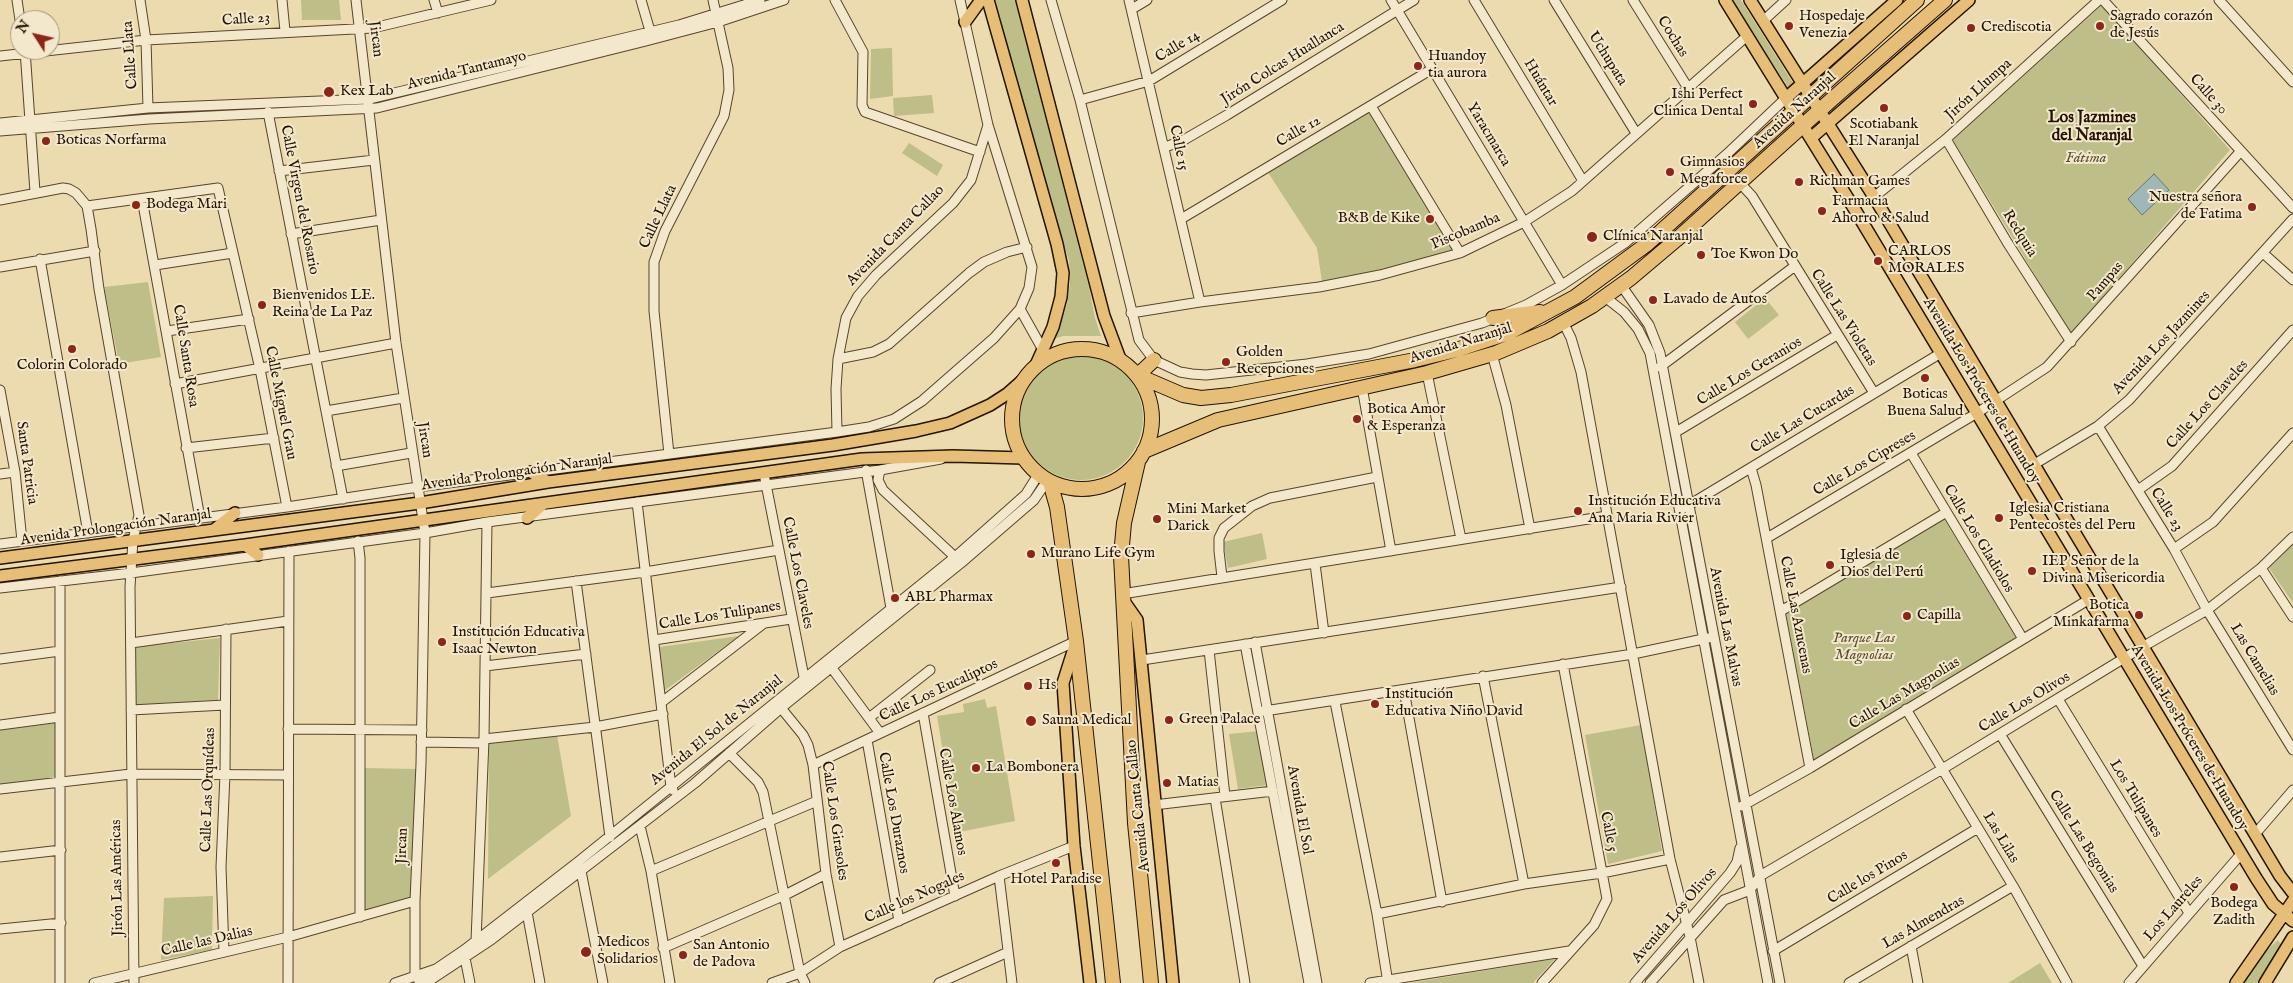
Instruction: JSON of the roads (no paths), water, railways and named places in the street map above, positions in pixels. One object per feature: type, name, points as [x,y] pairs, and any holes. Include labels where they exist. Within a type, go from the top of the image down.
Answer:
[{"type":"highway","name":"Avenida Naranjal","points":[[1140,376],[1183,395],[1201,398],[1231,395],[1370,370],[1456,350],[1508,332],[1575,297],[1647,244],[1917,0]]},
{"type":"highway","name":"Avenida Naranjal","points":[[1141,456],[1218,420],[1427,373],[1492,354],[1563,322],[1605,297],[1676,240],[1804,126],[1819,110],[1945,0]]},
{"type":"highway","points":[[1493,318],[1548,312]]},
{"type":"highway","points":[[1095,350],[1120,359],[1140,376],[1148,391],[1152,421],[1141,456],[1124,476],[1107,485],[1088,490],[1068,489],[1045,479],[1023,458],[1014,439],[1011,418],[1015,397],[1024,378],[1035,367],[1050,357],[1068,351],[1095,350]]},
{"type":"highway","points":[[1140,376],[1154,360]]},
{"type":"highway","name":"Avenida Canta Callao","points":[[1141,456],[1122,532],[1121,556],[1135,823],[1151,983]]},
{"type":"highway","points":[[1045,479],[1057,507],[1076,641],[1114,983]]},
{"type":"main road","points":[[965,22],[981,0]]},
{"type":"main road","points":[[988,0],[1057,244],[1062,272],[1061,297],[1043,350],[1035,367]]},
{"type":"main road","points":[[1022,0],[1104,316],[1120,359]]},
{"type":"main road","name":"Avenida Los Próceres de Huandoy","points":[[1725,0],[1804,126],[2241,854],[2273,904],[2293,921]]},
{"type":"main road","name":"Avenida Los Próceres de Huandoy","points":[[1750,0],[1874,197],[2280,876],[2293,892]]},
{"type":"main road","name":"Avenida Naranjal","points":[[1786,98],[1897,0]]},
{"type":"main road","name":"Avenida Naranjal","points":[[1811,138],[1969,0]]},
{"type":"main road","name":"Avenida Prolongación Naranjal","points":[[0,558],[420,503],[548,482],[916,431],[950,423],[990,405],[1007,394],[1024,378]]},
{"type":"main road","name":"Avenida Prolongación Naranjal","points":[[0,576],[245,545],[542,504],[764,479],[862,459],[953,456],[1023,458]]},
{"type":"main road","points":[[531,472],[548,482]]},
{"type":"main road","points":[[528,518],[542,504]]},
{"type":"main road","points":[[214,530],[235,513]]},
{"type":"main road","points":[[245,545],[258,555]]},
{"type":"main road","name":"Avenida Canta Callao","points":[[1123,597],[1137,620],[1173,983]]},
{"type":"main road","points":[[1076,641],[1063,683],[1074,846],[1090,983]]},
{"type":"main road","points":[[2236,983],[2283,913],[2293,902]]},
{"type":"main road","points":[[2265,983],[2293,937]]},
{"type":"street","name":"Calle Llata","points":[[140,0],[146,40],[148,108]]},
{"type":"street","points":[[282,0],[285,31]]},
{"type":"street","name":"Jircan","points":[[356,0],[403,398],[425,533],[422,730],[415,901],[417,980]]},
{"type":"street","points":[[434,0],[438,13]]},
{"type":"street","name":"Calle 23","points":[[60,49],[146,40],[285,31],[360,30],[491,0]]},
{"type":"street","points":[[641,0],[650,31]]},
{"type":"street","name":"Calle Llata","points":[[669,454],[654,311],[654,262],[665,231],[724,116],[729,90],[728,68],[714,0]]},
{"type":"street","name":"Avenida Tantamayo","points":[[0,132],[32,124],[148,108],[368,98],[498,69],[650,31],[717,18],[760,0]]},
{"type":"street","name":"Avenida Tantamayo","points":[[0,123],[32,124],[370,108],[646,41],[717,18],[784,0]]},
{"type":"street","points":[[835,0],[863,52],[862,96],[864,112],[980,152]]},
{"type":"street","name":"Avenida Canta Callao","points":[[960,0],[988,125],[1032,267],[1029,288],[1020,309],[1003,329],[922,401],[894,420],[869,427],[837,432],[836,389],[838,359],[846,318],[858,296],[876,275],[952,203],[971,180],[988,125]]},
{"type":"street","points":[[1051,0],[1080,100],[1131,313]]},
{"type":"street","points":[[1130,5],[1147,0]]},
{"type":"street","name":"Calle 14","points":[[1080,100],[1148,81],[1282,0]]},
{"type":"street","name":"Yaracmarca","points":[[1391,0],[1562,285]]},
{"type":"street","name":"Jirón Colcas Huallanca","points":[[1165,147],[1182,141],[1227,115],[1414,0]]},
{"type":"street","name":"Huántar","points":[[1474,0],[1584,181]]},
{"type":"street","name":"Uchupata","points":[[1554,0],[1636,133]]},
{"type":"street","name":"Cochas","points":[[1633,0],[1688,88]]},
{"type":"street","points":[[1763,20],[1786,0]]},
{"type":"street","name":"Jirón Llumpa","points":[[1874,197],[1946,139],[2101,0]]},
{"type":"street","name":"Calle 30","points":[[2101,0],[2293,208]]},
{"type":"street","points":[[2219,0],[2293,82]]},
{"type":"street","name":"Calle 15","points":[[1130,5],[1200,302]]},
{"type":"street","name":"Piscobamba","points":[[1131,313],[1319,287],[1380,274],[1460,253],[1524,222],[1584,181],[1747,36]]},
{"type":"street","points":[[27,60],[35,192]]},
{"type":"street","name":"Calle 12","points":[[1181,219],[1432,70]]},
{"type":"street","name":"Avenida Naranjal","points":[[1131,313],[1139,340],[1154,360],[1180,372],[1206,375],[1307,364],[1369,354],[1454,332],[1526,305],[1562,285],[1603,258],[1641,230],[1786,98]]},
{"type":"street","points":[[1371,106],[1460,253]]},
{"type":"street","name":"Calle Virgen del Rosario","points":[[268,112],[343,500]]},
{"type":"street","name":"Redquia","points":[[1946,139],[2007,242],[2071,342]]},
{"type":"street","name":"Pampas","points":[[1977,413],[2047,367],[2240,152]]},
{"type":"street","points":[[279,171],[374,160]]},
{"type":"street","name":"Calle Las Violetas","points":[[1739,182],[1752,196],[1874,393]]},
{"type":"street","points":[[0,200],[63,188],[76,193],[87,206],[142,199]]},
{"type":"street","name":"Calle Miguel Grau","points":[[142,199],[218,188],[260,369],[287,507]]},
{"type":"street","name":"Calle Santa Rosa","points":[[142,199],[200,518]]},
{"type":"street","name":"Jirón Las Américas","points":[[87,206],[99,289],[139,515],[134,540],[131,573],[130,643],[133,978]]},
{"type":"street","name":"Avenida Los Jazmines","points":[[2033,465],[2098,426],[2129,400],[2293,219]]},
{"type":"street","points":[[291,234],[382,220]]},
{"type":"street","points":[[838,359],[873,352],[888,344],[977,268],[1007,252],[1027,248]]},
{"type":"street","points":[[0,267],[95,251]]},
{"type":"street","points":[[155,265],[233,253]]},
{"type":"street","points":[[2263,253],[2293,280]]},
{"type":"street","points":[[40,259],[88,533]]},
{"type":"street","points":[[1653,372],[1795,266]]},
{"type":"street","name":"Avenida Las Malvas","points":[[1621,285],[1652,330],[1663,365],[1688,506],[1780,983]]},
{"type":"street","name":"Avenida Las Malvas","points":[[1605,297],[1624,312],[1638,329],[1650,352],[1678,511],[1768,983]]},
{"type":"street","points":[[1020,309],[1043,350]]},
{"type":"street","points":[[167,331],[249,319]]},
{"type":"street","points":[[1563,322],[1578,357],[1670,859],[1687,924],[1699,983]]},
{"type":"street","name":"Calle Los Claveles","points":[[2138,490],[2172,466],[2293,330]]},
{"type":"street","name":"Calle Los Geranios","points":[[1676,432],[1837,335]]},
{"type":"street","points":[[175,384],[396,343]]},
{"type":"street","name":"Calle Las Cucardas","points":[[1678,511],[1941,353]]},
{"type":"street","points":[[1492,354],[1506,405],[1530,528]]},
{"type":"street","points":[[1427,373],[1461,539]]},
{"type":"street","points":[[1362,387],[1391,551]]},
{"type":"street","name":"Santa Patricia","points":[[0,390],[15,472],[22,541]]},
{"type":"street","points":[[326,412],[403,398]]},
{"type":"street","name":"Calle Los Cipreses","points":[[1767,538],[1977,413]]},
{"type":"street","name":"Calle 23","points":[[2098,426],[2174,549],[2208,610]]},
{"type":"street","name":"Avenida Prolongación Naranjal","points":[[0,544],[343,500],[418,487],[837,432]]},
{"type":"street","points":[[2174,549],[2213,522],[2293,433]]},
{"type":"street","points":[[186,448],[274,438]]},
{"type":"street","points":[[336,466],[411,453]]},
{"type":"street","name":"Calle Los Gladiolos","points":[[1911,453],[1945,513],[2023,639]]},
{"type":"street","name":"Avenida Prolongación Naranjal","points":[[0,588],[131,573],[358,540],[425,533],[486,522],[528,518],[637,502],[764,479],[880,470],[928,463],[953,456]]},
{"type":"street","name":"Calle Las Azucenas","points":[[1751,468],[1767,538],[1810,768]]},
{"type":"street","points":[[866,470],[891,608]]},
{"type":"street","points":[[880,470],[878,480],[883,490],[955,557]]},
{"type":"street","points":[[0,474],[15,472]]},
{"type":"street","points":[[1222,577],[1219,551],[1220,538],[1224,528],[1252,506],[1278,496],[1378,477]]},
{"type":"street","name":"Calle Los Claveles","points":[[764,479],[804,677]]},
{"type":"street","name":"Avenida El Sol de Naranjal","points":[[417,980],[476,941],[610,837],[804,677],[955,557],[1045,479]]},
{"type":"street","name":"Avenida El Sol de Naranjal","points":[[395,983],[432,979],[466,958],[640,826],[1027,507],[1034,500],[1045,479]]},
{"type":"street","points":[[637,502],[671,787],[677,796]]},
{"type":"street","points":[[1781,611],[1945,513]]},
{"type":"street","points":[[1123,597],[1222,577],[1315,564],[1607,516]]},
{"type":"street","points":[[476,941],[486,666],[486,522]]},
{"type":"street","name":"Calle Los Olivos","points":[[1760,876],[1944,768],[2144,646],[2208,610],[2261,568],[2293,537]]},
{"type":"street","points":[[358,540],[360,558],[360,917]]},
{"type":"street","points":[[288,983],[289,550]]},
{"type":"street","points":[[487,593],[645,572],[779,550]]},
{"type":"street","points":[[1315,564],[1324,633]]},
{"type":"street","points":[[2261,568],[2293,617]]},
{"type":"street","points":[[60,581],[60,983]]},
{"type":"street","points":[[576,581],[610,837]]},
{"type":"street","points":[[1142,660],[1621,587]]},
{"type":"street","name":"Calle Las Magnolias","points":[[1735,808],[1810,768],[2088,600]]},
{"type":"street","name":"Las Camelias","points":[[2208,610],[2293,750]]},
{"type":"street","name":"Calle Los Tulipanes","points":[[654,640],[791,619]]},
{"type":"street","points":[[130,643],[288,620]]},
{"type":"street","points":[[662,702],[764,623]]},
{"type":"street","name":"Calle Las Orquídeas","points":[[224,952],[221,867],[226,629]]},
{"type":"street","points":[[1262,712],[1633,654],[1713,638]]},
{"type":"street","name":"Calle Los Eucaliptos","points":[[813,765],[1076,641]]},
{"type":"street","name":"Avenida El Sol","points":[[1255,642],[1273,791],[1309,983]]},
{"type":"street","name":"Avenida El Sol","points":[[1245,644],[1262,712],[1317,983]]},
{"type":"street","points":[[1208,650],[1225,796]]},
{"type":"street","points":[[0,659],[60,651]]},
{"type":"street","points":[[486,666],[586,654]]},
{"type":"street","name":"Calle 5","points":[[1542,983],[1594,925],[1607,899],[1563,664]]},
{"type":"street","points":[[832,667],[880,733]]},
{"type":"street","points":[[869,718],[930,670]]},
{"type":"street","points":[[1484,676],[1524,884]]},
{"type":"street","points":[[1404,690],[1442,902]]},
{"type":"street","name":"Los Tulipanes","points":[[2058,699],[2188,913]]},
{"type":"street","points":[[1335,702],[1377,914],[1388,982]]},
{"type":"street","points":[[131,710],[225,705]]},
{"type":"street","name":"Calle Los Girasoles","points":[[781,708],[803,735],[813,765],[826,874],[840,947]]},
{"type":"street","name":"Las Lilas","points":[[1906,709],[1944,768],[2067,983]]},
{"type":"street","name":"Calle Los Alamos","points":[[923,713],[955,896]]},
{"type":"street","points":[[421,742],[484,741],[595,728],[663,714]]},
{"type":"street","points":[[0,725],[60,717]]},
{"type":"street","points":[[288,729],[422,730]]},
{"type":"street","name":"Calle Las Begonias","points":[[2000,734],[2143,966]]},
{"type":"street","name":"Calle Los Duraznos","points":[[867,740],[898,921]]},
{"type":"street","points":[[729,753],[758,782],[763,792],[800,973],[805,983]]},
{"type":"street","points":[[0,789],[61,780],[131,774],[288,775]]},
{"type":"street","points":[[2256,833],[2293,790]]},
{"type":"street","points":[[1154,805],[1273,791]]},
{"type":"street","points":[[1215,798],[1245,983]]},
{"type":"street","points":[[650,870],[817,801]]},
{"type":"street","points":[[640,826],[650,870],[670,983]]},
{"type":"street","name":"Calle los Pinos","points":[[1773,952],[1978,828]]},
{"type":"street","points":[[1730,873],[1737,862],[1741,842]]},
{"type":"street","name":"Calle los Nogales","points":[[772,983],[800,973],[840,947],[998,876],[1074,846]]},
{"type":"street","points":[[0,857],[61,850]]},
{"type":"street","name":"Los Laureles","points":[[2129,983],[2241,854]]},
{"type":"street","points":[[1377,914],[1524,884],[1602,873],[1670,859]]},
{"type":"street","points":[[1746,870],[1760,876],[1750,890]]},
{"type":"street","name":"Avenida Los Olivos","points":[[1635,983],[1730,873],[1746,870]]},
{"type":"street","points":[[581,871],[603,983]]},
{"type":"street","points":[[664,948],[784,895],[826,874]]},
{"type":"street","points":[[998,876],[1012,983]]},
{"type":"street","name":"Las Almendras","points":[[1849,983],[2013,886]]},
{"type":"street","name":"Avenida Los Olivos","points":[[1650,983],[1724,900],[1750,890]]},
{"type":"street","name":"Calle las Dalias","points":[[94,983],[133,978],[415,901]]},
{"type":"street","points":[[527,912],[540,983]]},
{"type":"street","points":[[0,929],[60,923]]},
{"type":"street","points":[[1911,946],[1918,983]]},
{"type":"street","points":[[1370,983],[1388,982],[1569,951]]},
{"type":"street","points":[[941,983],[1008,952]]},
{"type":"street","points":[[466,958],[470,983]]},
{"type":"water","points":[[2154,174],[2169,190],[2142,215],[2128,199]]},
{"type":"place","name":"Hospedaje Venezia","points":[[1789,26]]},
{"type":"place","name":"Sagrado corazón de Jesús","points":[[2100,26]]},
{"type":"place","name":"Crediscotia","points":[[1971,28]]},
{"type":"place","name":"Huandoy tia aurora","points":[[1418,66]]},
{"type":"place","name":"Kex Lab","points":[[329,92]]},
{"type":"place","name":"Ishi Perfect Clinica Dental","points":[[1753,104]]},
{"type":"place","name":"Scotiabank El Naranjal","points":[[1884,108]]},
{"type":"place","name":"Boticas Norfarma","points":[[46,141]]},
{"type":"place","name":"Gimnasios Megaforce","points":[[1670,172]]},
{"type":"place","name":"Richman Games","points":[[1799,182]]},
{"type":"place","name":"Bodega Mari","points":[[136,205]]},
{"type":"place","name":"Nuestra señora de Fatima","points":[[2252,207]]},
{"type":"place","name":"Farmacia Ahorro & Salud","points":[[1822,211]]},
{"type":"place","name":"B&B de Kike","points":[[1430,219]]},
{"type":"place","name":"Clínica Naranjal","points":[[1592,237]]},
{"type":"place","name":"Toe Kwon Do","points":[[1701,255]]},
{"type":"place","name":"CARLOS MORALES","points":[[1878,261]]},
{"type":"place","name":"Lavado de Autos","points":[[1653,300]]},
{"type":"place","name":"Bienvenidos LE. Reina de La Paz","points":[[262,305]]},
{"type":"place","name":"Colorin Colorado","points":[[72,349]]},
{"type":"place","name":"Golden Recepciones","points":[[1226,362]]},
{"type":"place","name":"Boticas Buena Salud","points":[[1925,378]]},
{"type":"place","name":"Botica Amor & Esperanza","points":[[1357,419]]},
{"type":"place","name":"Institución Educativa Ana Maria Rivier","points":[[1578,511]]},
{"type":"place","name":"Iglesia Cristiana Pentecostes del Peru","points":[[1999,518]]},
{"type":"place","name":"Mini Market Darick","points":[[1157,519]]},
{"type":"place","name":"Murano Life Gym","points":[[1031,554]]},
{"type":"place","name":"Iglesia de Dios del Perú","points":[[1830,565]]},
{"type":"place","name":"IEP Señor de la Divina Misericordia","points":[[2032,571]]},
{"type":"place","name":"ABL Pharmax","points":[[895,598]]},
{"type":"place","name":"Botica Minkafarma","points":[[2139,615]]},
{"type":"place","name":"Capilla","points":[[1907,616]]},
{"type":"place","name":"Institución Educativa Isaac Newton","points":[[442,642]]},
{"type":"place","name":"Hs","points":[[1028,686]]},
{"type":"place","name":"Institución Educativa Niño David","points":[[1375,704]]},
{"type":"place","name":"Green Palace","points":[[1169,720]]},
{"type":"place","name":"Sauna Medical","points":[[1031,721]]},
{"type":"place","name":"La Bombonera","points":[[976,768]]},
{"type":"place","name":"Matias","points":[[1167,783]]},
{"type":"place","name":"Hotel Paradise","points":[[1056,863]]},
{"type":"place","name":"Bodega Zadith","points":[[2234,887]]},
{"type":"place","name":"Medicos Solidarios","points":[[586,952]]},
{"type":"place","name":"San Antonio de Padova","points":[[683,955]]},
{"type":"district","name":"Los Jazmines del Naranjal","points":[[2092,128]]},
{"type":"park label","name":"Fátima","points":[[2086,159]]},
{"type":"park label","name":"Parque Las Magnolias","points":[[1864,648]]}]
